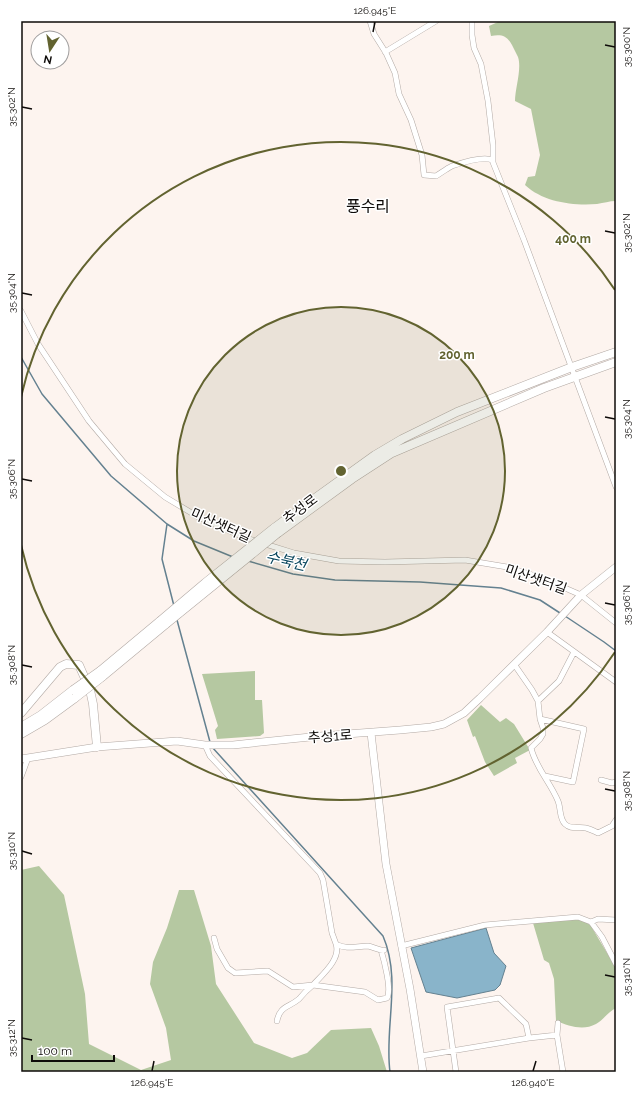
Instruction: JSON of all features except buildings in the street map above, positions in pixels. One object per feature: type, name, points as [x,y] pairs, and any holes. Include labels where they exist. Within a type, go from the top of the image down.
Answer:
[{"type":"main road","name":"추성로","points":[[276,531],[297,510],[375,455],[402,439],[457,412],[572,367],[616,352]]},
{"type":"main road","name":"추성로","points":[[21,727],[74,694],[101,674],[276,531],[392,453],[544,388],[616,362]]},
{"type":"main road","points":[[21,713],[60,667],[66,664],[79,665],[90,690],[93,704],[97,747]]},
{"type":"main road","name":"추성로","points":[[21,734],[45,720],[74,694]]},
{"type":"street","points":[[370,21],[374,34],[395,73],[399,94],[411,120],[419,143],[424,175],[436,176],[452,166],[482,158],[488,158],[493,162]]},
{"type":"street","points":[[385,52],[436,21]]},
{"type":"street","points":[[472,21],[474,48],[481,64],[488,101],[493,145],[493,162],[524,240],[616,487]]},
{"type":"street","name":"미산샛터길","points":[[21,311],[38,344],[89,422],[125,464],[165,497],[200,518],[246,538],[294,553],[339,561],[357,562],[465,560],[507,567],[542,578],[581,596]]},
{"type":"street","name":"추성1로","points":[[21,776],[25,759],[97,747],[177,741],[207,745],[233,745],[431,727],[450,721],[464,713],[549,630],[581,596],[616,567]]},
{"type":"street","points":[[581,596],[616,623]]},
{"type":"street","points":[[549,630],[574,652],[616,682]]},
{"type":"street","points":[[538,701],[559,681],[574,652]]},
{"type":"street","points":[[514,664],[538,701],[543,734],[531,748],[537,765],[547,779],[557,798],[562,820],[571,828],[585,828],[598,833],[612,826],[616,820]]},
{"type":"street","points":[[540,719],[584,728],[573,782],[544,776]]},
{"type":"street","points":[[371,733],[386,864],[410,989],[423,1072]]},
{"type":"street","points":[[207,745],[210,756],[320,873],[323,880],[332,933],[338,949],[336,957],[313,985],[298,1000],[281,1010],[277,1021]]},
{"type":"street","points":[[601,780],[612,783],[616,782]]},
{"type":"street","points":[[401,946],[497,923],[578,917],[591,922],[602,937],[616,964]]},
{"type":"street","points":[[591,922],[598,919],[616,920]]},
{"type":"street","points":[[214,938],[217,949],[228,968],[235,973],[268,971],[293,987],[313,985],[365,992],[378,1000],[387,998],[389,993],[383,950],[371,947],[349,948],[336,944]]},
{"type":"street","points":[[456,1072],[447,1007],[499,998],[526,1024],[529,1038]]},
{"type":"street","points":[[558,1023],[557,1035],[563,1072]]},
{"type":"street","points":[[421,1056],[453,1052],[529,1038],[557,1035]]},
{"type":"green space","points":[[498,21],[616,21],[616,201],[597,204],[559,202],[532,191],[525,185],[528,177],[535,176],[540,155],[531,109],[515,101],[519,73],[518,57],[512,45],[506,38],[498,35],[491,36],[489,26]]},
{"type":"green space","points":[[255,671],[255,700],[262,700],[264,733],[260,736],[217,739],[215,730],[218,726],[202,674]]},
{"type":"green space","points":[[481,705],[500,722],[506,718],[514,724],[530,750],[515,758],[517,763],[494,776],[485,762],[467,720]]},
{"type":"green space","points":[[39,866],[64,895],[85,994],[89,1044],[141,1070],[171,1060],[166,1028],[150,984],[153,962],[167,928],[179,890],[194,890],[211,946],[216,984],[254,1043],[292,1058],[307,1053],[331,1030],[371,1028],[379,1046],[387,1072],[21,1072],[21,870]]},
{"type":"green space","points":[[582,918],[591,926],[616,968],[616,1008],[601,1021],[586,1027],[571,1026],[556,1021],[554,979],[549,963],[544,960],[533,923]]},
{"type":"water","points":[[486,928],[494,953],[506,966],[500,985],[495,990],[457,998],[426,992],[411,948]]},
{"type":"waterway","name":"수북천","points":[[21,357],[42,394],[111,476],[167,524],[194,541],[233,557]]},
{"type":"waterway","points":[[167,524],[162,559],[174,606]]},
{"type":"waterway","name":"수북천","points":[[248,561],[293,574],[335,580],[420,582],[501,588],[540,600],[560,613]]},
{"type":"waterway","name":"수북천","points":[[565,616],[616,651]]},
{"type":"waterway","points":[[177,620],[210,742]]},
{"type":"waterway","points":[[212,747],[383,936],[389,953],[392,987],[389,1038],[390,1072]]},
{"type":"district","name":"풍수리","points":[[368,206]]}]
